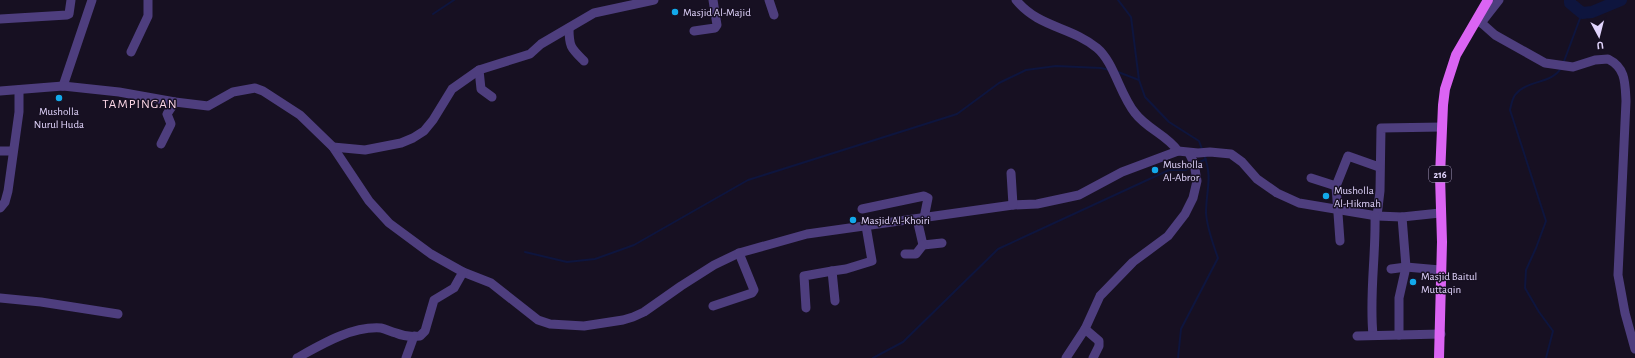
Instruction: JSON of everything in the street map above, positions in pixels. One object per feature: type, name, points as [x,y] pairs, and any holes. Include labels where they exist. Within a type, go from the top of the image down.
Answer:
[{"type":"main road","name":"216","points":[[1439,358],[1441,334],[1440,270],[1442,242],[1440,213],[1442,127],[1445,89],[1456,55],[1479,21],[1488,0]]},
{"type":"street","points":[[0,19],[67,15],[69,14],[71,0]]},
{"type":"street","points":[[63,86],[92,0]]},
{"type":"street","points":[[131,52],[148,16],[148,0]]},
{"type":"street","points":[[332,147],[365,150],[401,143],[413,138],[424,131],[433,120],[452,89],[479,70],[530,54],[541,44],[594,13],[614,4],[654,0]]},
{"type":"street","points":[[694,31],[715,28],[717,25],[713,0]]},
{"type":"street","points":[[769,0],[774,15]]},
{"type":"street","points":[[1016,0],[1028,13],[1039,20],[1082,38],[1098,49],[1110,65],[1127,103],[1136,115],[1146,124],[1172,142],[1178,151]]},
{"type":"street","points":[[1499,0],[1479,21],[1495,35],[1545,63],[1573,67],[1595,60],[1608,58],[1620,67],[1624,76],[1626,101],[1618,275],[1625,313],[1635,349]]},
{"type":"street","points":[[570,28],[569,44],[571,49],[584,61]]},
{"type":"street","points":[[479,70],[481,89],[492,97]]},
{"type":"street","points":[[0,91],[63,86],[119,92],[174,102],[208,106],[233,92],[255,88],[274,97],[300,115],[332,147],[370,201],[389,223],[431,254],[464,272],[491,283],[538,320],[562,326],[584,326],[634,317],[644,312],[714,265],[739,253],[807,234],[1013,205],[1037,204],[1079,195],[1122,172],[1178,151],[1232,154],[1242,162],[1257,179],[1277,193],[1298,203],[1376,216],[1402,217],[1440,213]]},
{"type":"street","points":[[0,208],[5,202],[8,191],[18,117],[19,90]]},
{"type":"street","points":[[161,144],[171,124],[167,114],[174,102]]},
{"type":"street","points":[[1373,335],[1371,302],[1376,247],[1376,216],[1380,192],[1379,167],[1381,128],[1442,127]]},
{"type":"street","points":[[0,150],[13,151]]},
{"type":"street","points":[[1066,358],[1085,329],[1100,296],[1133,262],[1168,236],[1177,225],[1193,198],[1197,188],[1193,153]]},
{"type":"street","points":[[1340,241],[1336,186],[1348,156],[1379,167]]},
{"type":"street","points":[[1011,173],[1013,205]]},
{"type":"street","points":[[1311,178],[1336,186]]},
{"type":"street","points":[[862,209],[924,196],[928,198],[921,218],[923,245],[916,254],[905,254]]},
{"type":"street","points":[[1399,335],[1399,298],[1406,267],[1402,217]]},
{"type":"street","points":[[806,308],[804,276],[846,269],[872,261],[866,226]]},
{"type":"street","points":[[923,245],[942,243]]},
{"type":"street","points":[[713,306],[752,293],[754,290],[739,253]]},
{"type":"street","points":[[1391,268],[1406,267],[1440,270]]},
{"type":"street","points":[[832,271],[835,301]]},
{"type":"street","points":[[297,358],[319,346],[359,330],[368,328],[384,328],[397,334],[420,336],[425,331],[434,300],[454,288],[464,272]]},
{"type":"street","points":[[0,298],[41,302],[118,314]]},
{"type":"street","points":[[1085,329],[1099,341],[1099,346],[1094,358]]},
{"type":"street","points":[[1357,336],[1441,334]]},
{"type":"street","points":[[406,358],[414,336]]},
{"type":"waterway","points":[[433,14],[454,0]]},
{"type":"waterway","points":[[1118,0],[1131,17],[1139,80],[1145,97],[1169,122],[1199,141],[1202,149]]},
{"type":"waterway","points":[[1570,0],[1570,3],[1582,13],[1592,12],[1621,0]]},
{"type":"waterway","points":[[1563,64],[1582,13]]},
{"type":"waterway","points":[[525,252],[567,262],[595,259],[634,245],[748,180],[957,114],[999,83],[1026,70],[1056,66],[1101,68],[1110,70]]},
{"type":"waterway","points":[[1546,358],[1553,331],[1539,312],[1525,288],[1526,270],[1546,221],[1510,110],[1514,97],[1520,90],[1552,77],[1561,68]]},
{"type":"waterway","points":[[1118,72],[1139,80]]},
{"type":"waterway","points":[[1178,358],[1181,329],[1218,258],[1210,236],[1206,213],[1209,177],[1204,155]]},
{"type":"waterway","points":[[1196,164],[1206,159]]},
{"type":"waterway","points":[[873,358],[903,342],[998,249],[1169,170],[1186,170],[1193,166]]},
{"type":"place","name":"Masjid Al-Majid","points":[[675,12]]},
{"type":"place","name":"Musholla Nurul Huda","points":[[59,98]]},
{"type":"place","name":"Musholla Al-Abror","points":[[1155,170]]},
{"type":"place","name":"Musholla Al-Hikmah","points":[[1326,196]]},
{"type":"place","name":"Masjid Al-Khoiri","points":[[853,220]]},
{"type":"place","name":"Masjid Baitul Muttaqin","points":[[1413,282]]},
{"type":"district","name":"TAMPINGAN","points":[[140,103]]}]
